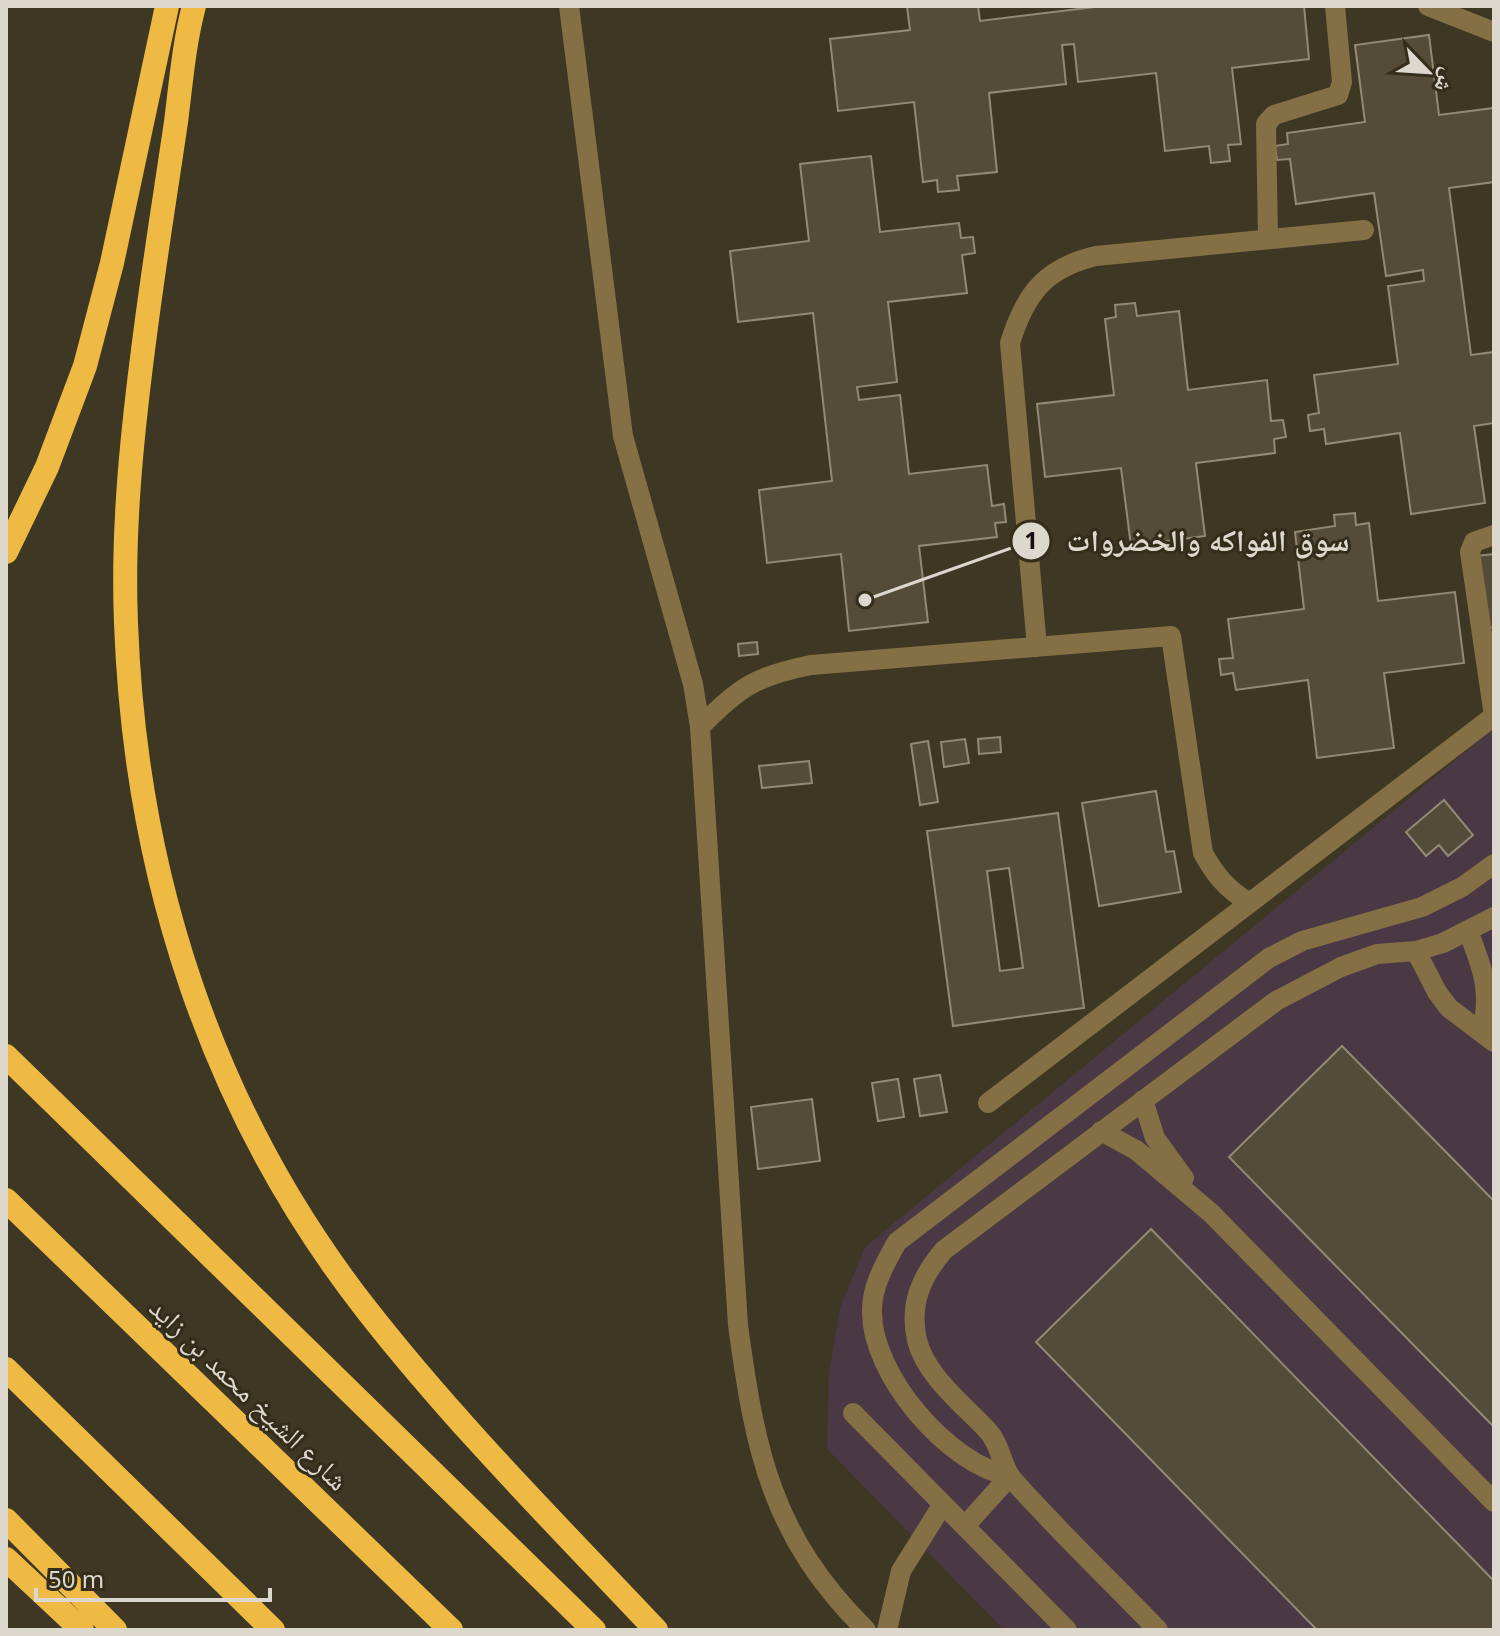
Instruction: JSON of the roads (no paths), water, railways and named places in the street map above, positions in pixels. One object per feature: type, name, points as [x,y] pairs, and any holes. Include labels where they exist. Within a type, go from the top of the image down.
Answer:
[{"type":"highway","points":[[6,552],[47,467],[85,366],[112,263],[167,6]]},
{"type":"highway","points":[[194,6],[143,349],[127,521],[126,621],[132,721],[145,820],[166,905],[211,1043],[276,1175],[316,1238],[364,1307],[456,1416],[656,1630]]},
{"type":"highway","points":[[6,1056],[594,1630]]},
{"type":"highway","name":"شارع الشيخ محمد بن زايد","points":[[6,1200],[451,1630]]},
{"type":"highway","points":[[6,1369],[273,1630]]},
{"type":"highway","points":[[6,1520],[115,1630]]},
{"type":"highway","points":[[6,1559],[82,1630]]},
{"type":"lane","points":[[569,6],[623,436],[630,474],[693,684],[700,727],[738,1325],[746,1389],[760,1453],[781,1516],[814,1571],[866,1630]]},
{"type":"lane","points":[[1268,237],[1264,130],[1274,115],[1326,101],[1341,89],[1335,6]]},
{"type":"lane","points":[[1428,6],[1494,32]]},
{"type":"lane","points":[[1037,647],[1010,343],[1021,310],[1042,281],[1071,262],[1268,237],[1364,230]]},
{"type":"lane","points":[[988,1103],[1494,716],[1470,552],[1474,542],[1494,535]]},
{"type":"lane","points":[[700,727],[730,695],[768,674],[811,665],[1171,636],[1203,853],[1221,882],[1248,902]]},
{"type":"lane","points":[[1010,1476],[978,1467],[954,1448],[914,1407],[892,1378],[876,1346],[872,1309],[879,1274],[897,1242],[1269,958],[1302,941],[1422,907],[1462,887],[1494,864]]},
{"type":"lane","points":[[1158,1630],[1010,1476],[990,1433],[929,1366],[918,1343],[913,1318],[917,1293],[927,1269],[944,1250],[1276,1001],[1308,982],[1377,954],[1416,951],[1468,931],[1494,917]]},
{"type":"lane","points":[[1468,931],[1487,985],[1488,1036]]},
{"type":"lane","points":[[1416,951],[1449,1008],[1488,1036]]},
{"type":"lane","points":[[1143,1100],[1148,1119],[1165,1155],[1211,1213]]},
{"type":"lane","points":[[1101,1131],[1136,1150],[1211,1213],[1494,1502]]},
{"type":"lane","points":[[853,1413],[1067,1630]]},
{"type":"lane","points":[[965,1526],[1010,1476]]},
{"type":"lane","points":[[887,1630],[901,1571],[943,1504]]},
{"type":"place","name":"سوق الفواكه والخضروات","points":[[865,600]]}]
